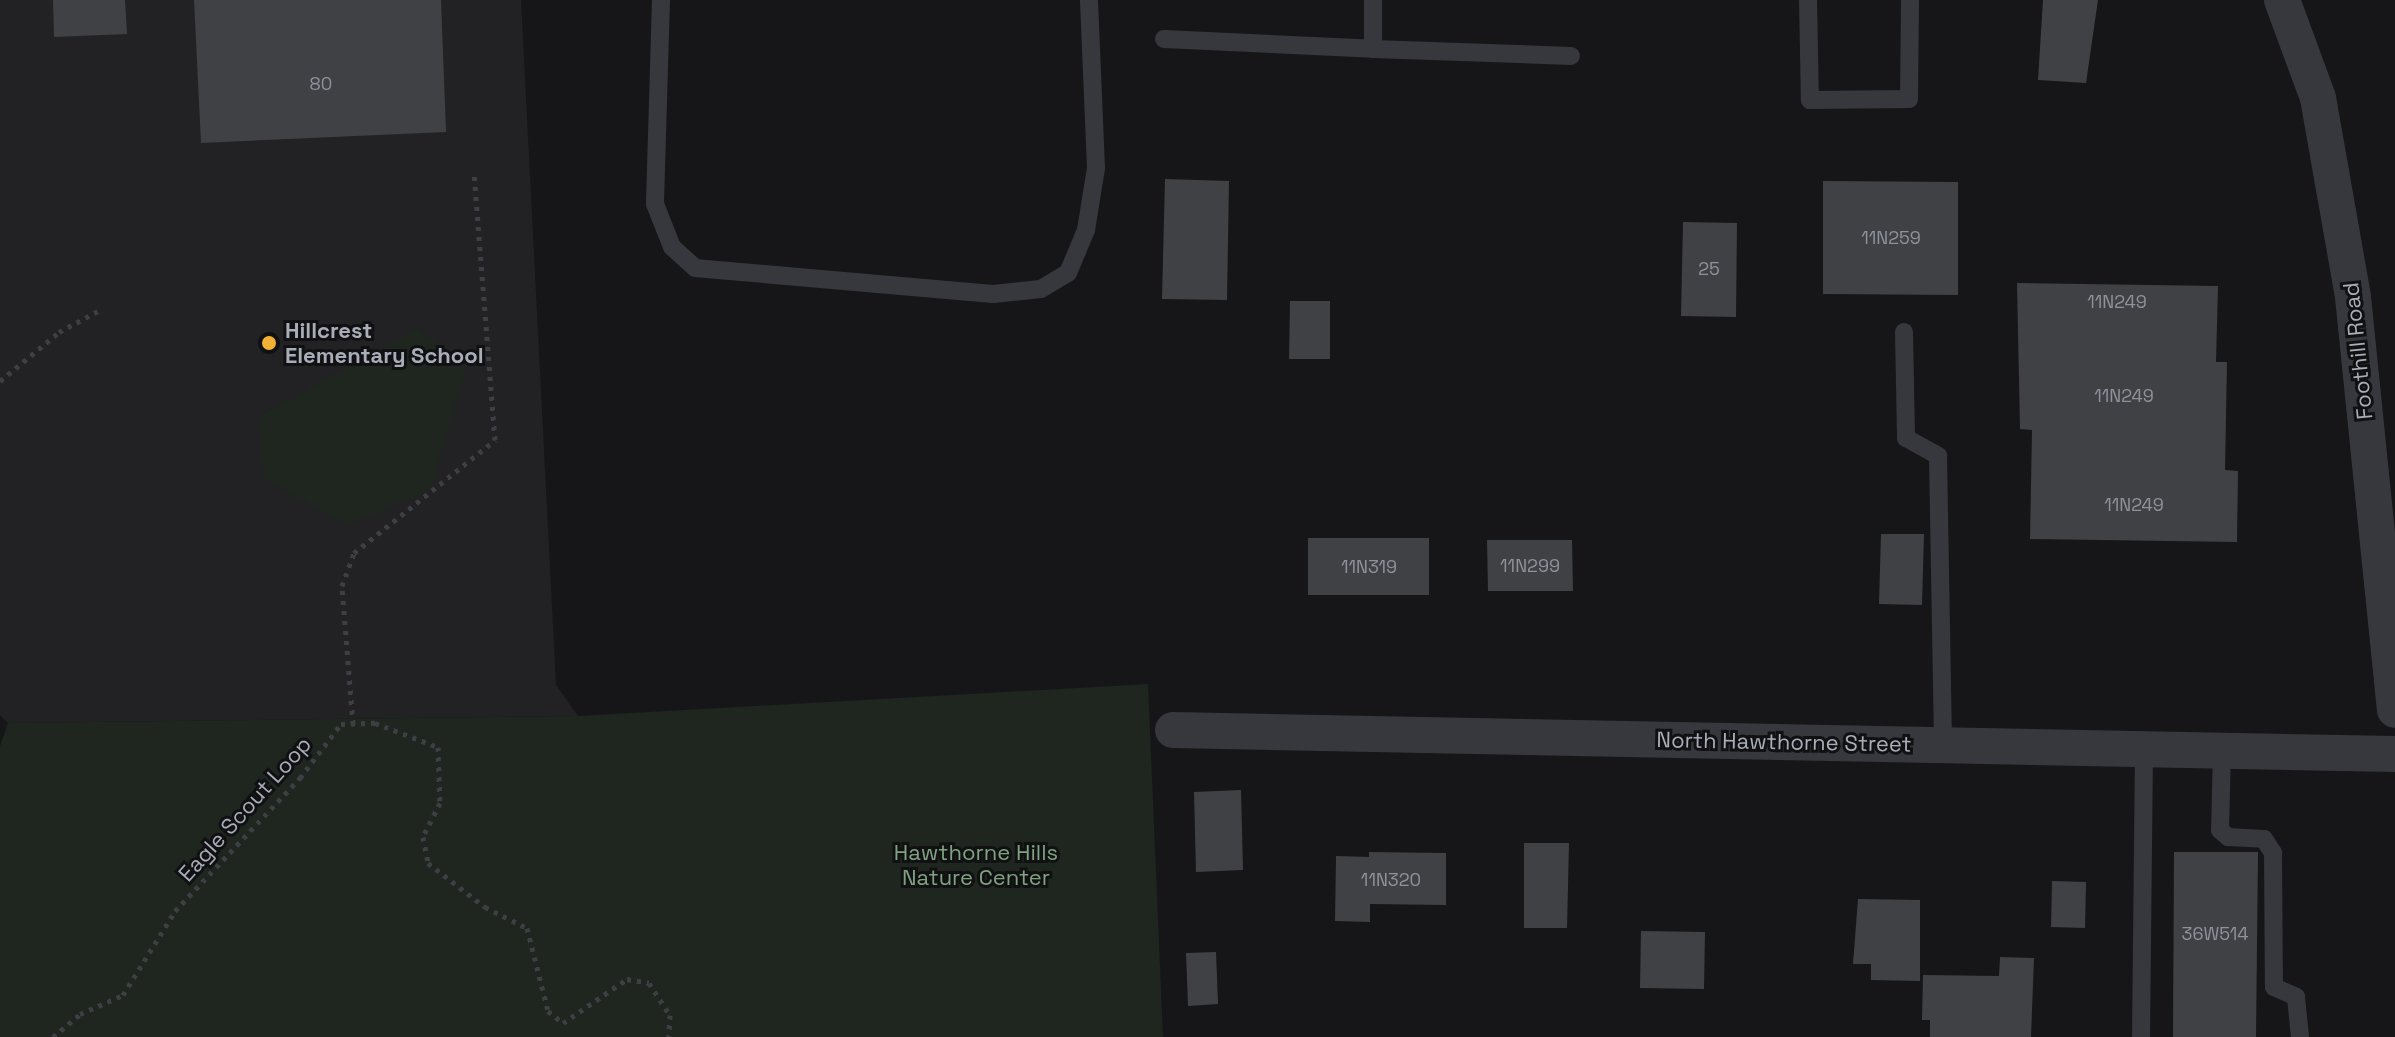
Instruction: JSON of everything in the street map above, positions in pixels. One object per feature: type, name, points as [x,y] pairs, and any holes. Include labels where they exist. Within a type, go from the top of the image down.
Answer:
[{"type":"street","name":"Foothill Road","points":[[2282,0],[2318,98],[2353,297],[2395,710]]},
{"type":"street","name":"North Hawthorne Street","points":[[1173,730],[2395,754]]},
{"type":"lane","points":[[661,0],[655,204],[672,247],[695,268],[993,294],[1041,289],[1068,273],[1086,230],[1096,168],[1089,0]]},
{"type":"lane","points":[[1373,0],[1373,49]]},
{"type":"lane","points":[[1808,0],[1810,100],[1909,99],[1910,0]]},
{"type":"lane","points":[[1164,39],[1571,56]]},
{"type":"lane","points":[[1904,332],[1906,438],[1938,456],[1943,745]]},
{"type":"lane","points":[[2141,1037],[2144,749]]},
{"type":"lane","points":[[2222,750],[2220,830],[2228,837],[2264,839],[2273,853],[2274,987],[2296,997],[2300,1037]]},
{"type":"path","points":[[474,173],[495,440],[354,553],[342,586],[353,724],[375,723],[438,747],[440,803],[423,837],[428,863],[485,907],[527,928],[548,1011],[563,1023],[627,979],[649,983],[670,1015],[669,1037]]},
{"type":"path","points":[[0,381],[59,332],[98,311]]},
{"type":"path","name":"Eagle Scout Loop","points":[[53,1037],[80,1014],[123,995],[175,911],[300,778],[341,724],[353,724]]},
{"type":"shaded area","name":"Hillcrest Elementary School","points":[[0,0],[521,0],[556,685],[578,716],[8,723],[0,715]]},
{"type":"green space","points":[[416,330],[468,360],[431,490],[347,525],[263,478],[259,416]]},
{"type":"green space","name":"Hawthorne Hills Nature Center","points":[[1148,684],[1163,1037],[0,1037],[0,746],[8,723],[578,716]]},
{"type":"building","points":[[53,0],[125,0],[127,34],[54,37]]},
{"type":"building","points":[[194,0],[441,0],[446,132],[201,143]]},
{"type":"building","points":[[2043,0],[2098,0],[2086,83],[2038,80]]},
{"type":"building","points":[[1165,179],[1229,181],[1227,300],[1162,299]]},
{"type":"building","points":[[1823,181],[1958,182],[1958,295],[1823,294]]},
{"type":"building","points":[[1683,222],[1737,223],[1736,317],[1681,316]]},
{"type":"building","points":[[2017,283],[2218,286],[2216,362],[2227,362],[2225,470],[2238,471],[2237,542],[2030,539],[2032,430],[2020,429]]},
{"type":"building","points":[[1290,301],[1330,301],[1330,359],[1289,359]]},
{"type":"building","points":[[1881,534],[1924,534],[1922,605],[1879,604]]},
{"type":"building","points":[[1308,538],[1429,538],[1429,595],[1308,595]]},
{"type":"building","points":[[1487,540],[1572,540],[1573,591],[1488,591]]},
{"type":"building","points":[[1241,790],[1243,870],[1196,872],[1194,792]]},
{"type":"building","points":[[1524,843],[1569,843],[1567,928],[1524,928]]},
{"type":"building","points":[[1369,852],[1446,853],[1446,905],[1370,904],[1370,922],[1335,921],[1336,856],[1369,857]]},
{"type":"building","points":[[2174,852],[2258,852],[2256,1037],[2173,1037]]},
{"type":"building","points":[[2052,881],[2086,882],[2085,928],[2051,927]]},
{"type":"building","points":[[1858,899],[1920,900],[1920,981],[1871,980],[1871,964],[1853,964]]},
{"type":"building","points":[[1641,931],[1705,932],[1704,989],[1640,988]]},
{"type":"building","points":[[1216,952],[1218,1004],[1188,1006],[1186,953]]},
{"type":"building","points":[[2000,957],[2034,958],[2031,1037],[1930,1037],[1930,1020],[1922,1020],[1923,975],[1999,976]]},
{"type":"place","name":"Hillcrest Elementary School","points":[[269,343]]}]
